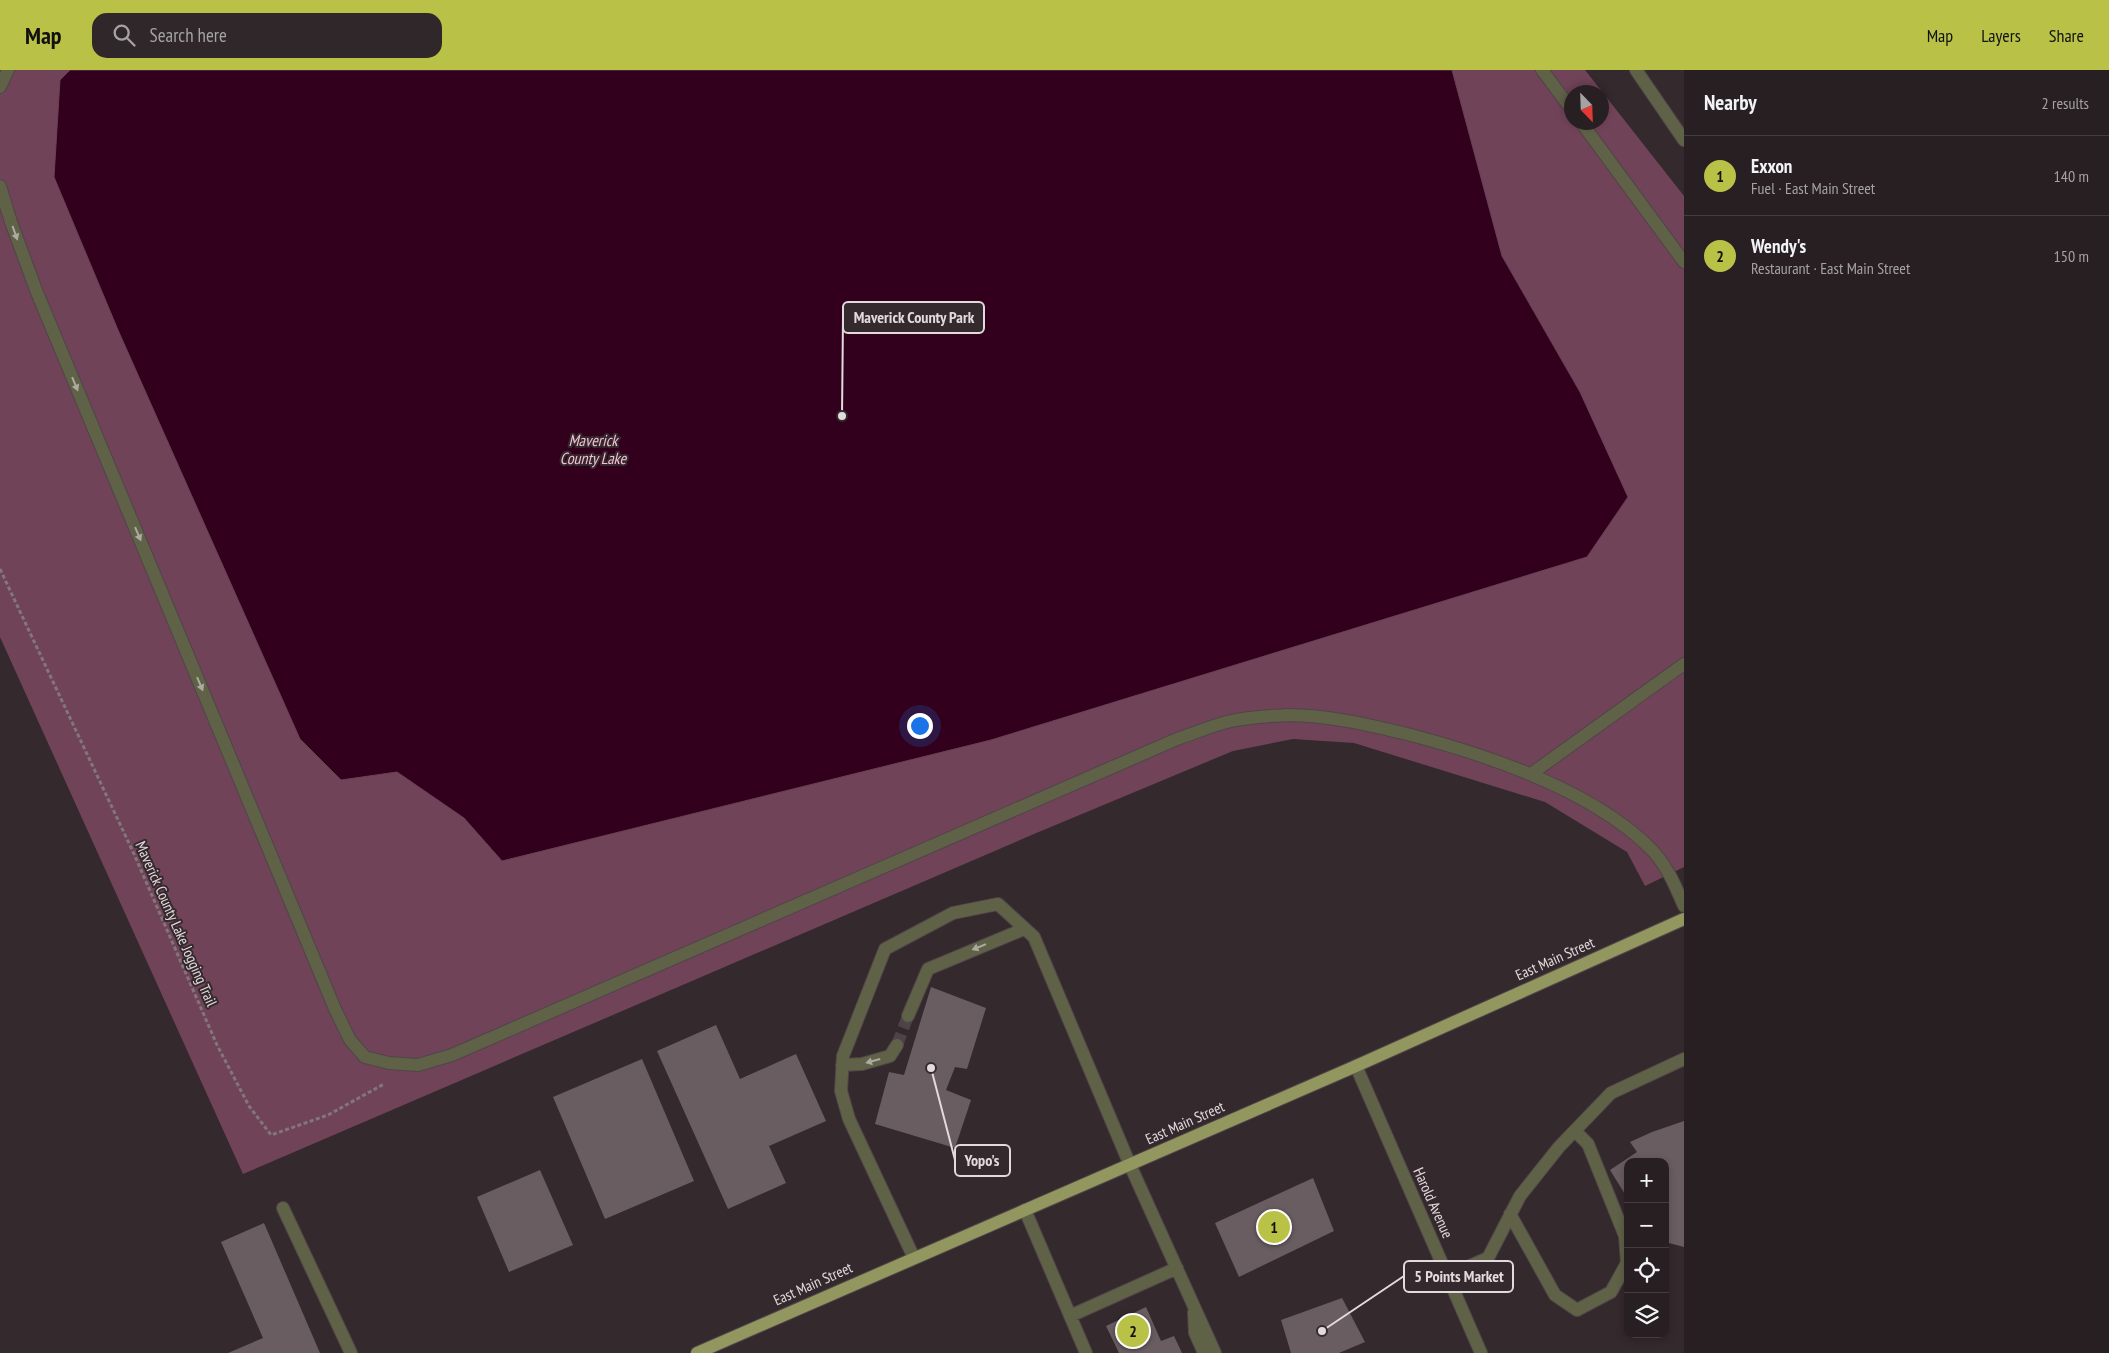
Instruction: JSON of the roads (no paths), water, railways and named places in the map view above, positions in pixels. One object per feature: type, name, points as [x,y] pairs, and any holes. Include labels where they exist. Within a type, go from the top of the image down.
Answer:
[{"type":"main road","name":"East Main Street","points":[[696,1353],[1356,1066],[1684,919]]},
{"type":"street","points":[[0,87],[8,70]]},
{"type":"street","points":[[1542,70],[1564,99]]},
{"type":"street","points":[[1636,70],[1684,140]]},
{"type":"street","points":[[1587,130],[1684,262]]},
{"type":"street","points":[[0,186],[10,222],[36,290],[328,990],[350,1040],[365,1057],[389,1063],[418,1065],[452,1055],[1177,739],[1231,721],[1288,715],[1360,722],[1440,743],[1531,774],[1604,811],[1632,832],[1653,851],[1670,873],[1684,906]]},
{"type":"street","points":[[1531,774],[1684,664]]},
{"type":"street","points":[[914,1258],[849,1119],[841,1091],[843,1056],[885,950],[953,913],[998,904],[1034,937],[1130,1165],[1216,1353]]},
{"type":"street","points":[[908,1016],[928,969],[1024,929]]},
{"type":"street","points":[[842,1065],[862,1064],[890,1056],[897,1045]]},
{"type":"street","points":[[1447,1276],[1488,1258],[1520,1196],[1559,1146],[1611,1093],[1684,1059]]},
{"type":"street","name":"Harold Avenue","points":[[1356,1066],[1481,1353]]},
{"type":"street","points":[[1510,1214],[1555,1295],[1577,1310],[1611,1292],[1626,1263],[1625,1236],[1588,1144],[1575,1130]]},
{"type":"street","points":[[283,1208],[351,1353]]},
{"type":"street","points":[[1025,1210],[1086,1353]]},
{"type":"street","points":[[1070,1316],[1177,1268]]},
{"type":"street","points":[[1194,1307],[1195,1333],[1204,1353]]},
{"type":"water","name":"Maverick County Lake","points":[[70,70],[1452,70],[1502,256],[1580,392],[1628,497],[1587,557],[991,740],[502,861],[464,818],[397,772],[341,780],[300,739],[118,330],[54,177],[60,80]]},
{"type":"tunnel","points":[[897,1045],[908,1016]]},
{"type":"place","name":"Maverick County Park","points":[[842,416]]},
{"type":"place","name":"Yopo's","points":[[931,1068]]},
{"type":"place","name":"Exxon","points":[[1274,1227]]},
{"type":"place","name":"Wendy's","points":[[1133,1331]]},
{"type":"place","name":"5 Points Market","points":[[1322,1331]]}]
